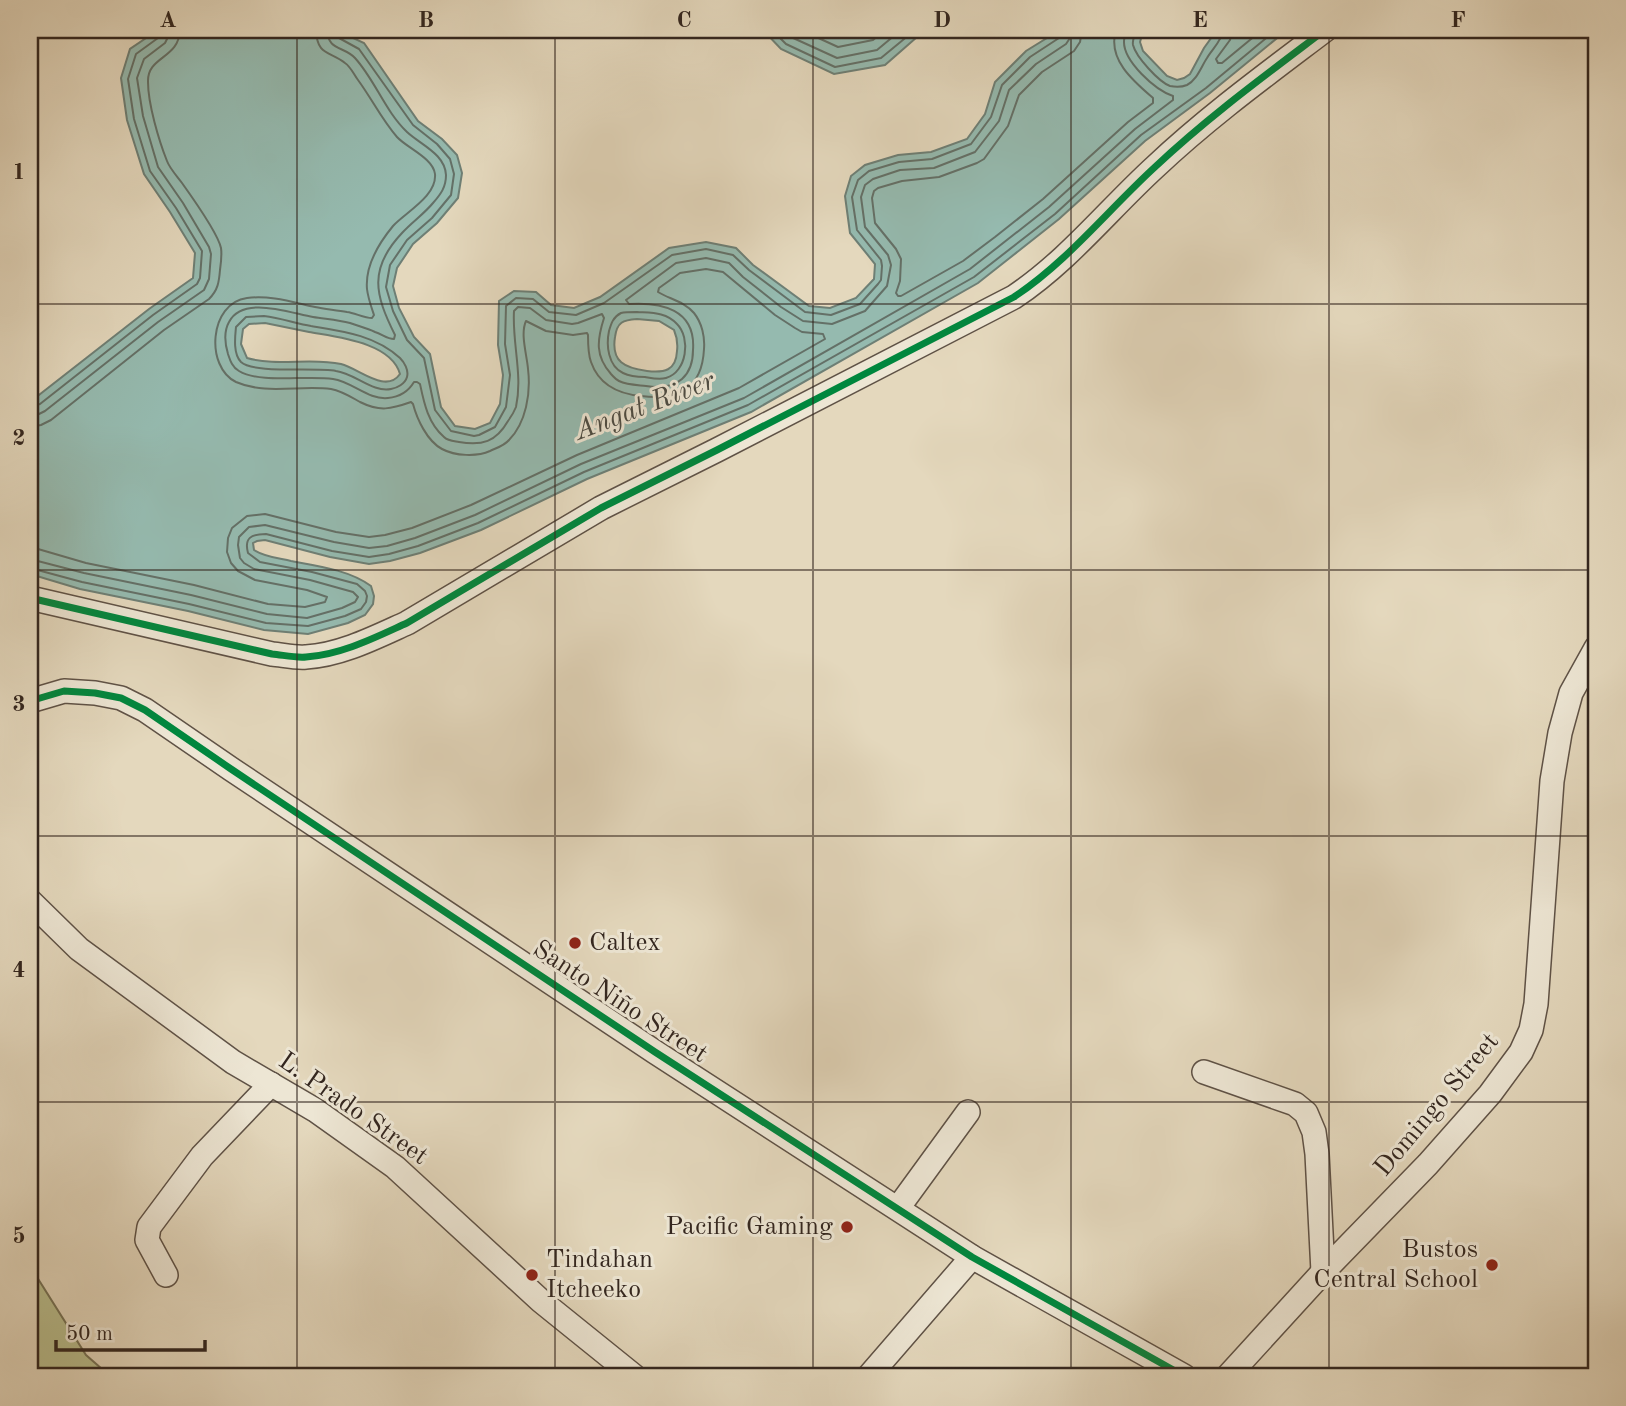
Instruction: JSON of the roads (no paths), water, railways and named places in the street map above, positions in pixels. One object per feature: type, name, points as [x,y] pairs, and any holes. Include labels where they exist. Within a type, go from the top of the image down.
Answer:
[{"type":"street","points":[[30,598],[284,655],[306,657],[331,653],[382,635],[407,623],[601,508],[1014,297],[1048,272],[1197,128],[1325,30]]},
{"type":"street","name":"Domingo Street","points":[[1228,1376],[1323,1272],[1428,1164],[1490,1094],[1521,1052],[1531,1030],[1536,1004],[1552,781],[1560,733],[1571,693],[1596,648]]},
{"type":"street","name":"Santo Niño Street","points":[[30,701],[64,691],[95,692],[121,698],[145,710],[655,1052],[972,1257],[1184,1376]]},
{"type":"street","name":"L. Prado Street","points":[[30,901],[79,950],[233,1062],[315,1110],[395,1167],[541,1301],[634,1376]]},
{"type":"street","points":[[1204,1072],[1295,1104],[1306,1113],[1314,1132],[1317,1154],[1323,1272]]},
{"type":"street","points":[[166,1275],[148,1240],[149,1227],[202,1156],[271,1084]]},
{"type":"street","points":[[898,1208],[968,1112]]},
{"type":"street","points":[[869,1376],[972,1257]]},
{"type":"water","name":"Angat River","points":[[158,30],[336,30],[364,43],[418,121],[442,139],[457,155],[462,173],[458,198],[437,223],[413,244],[397,268],[393,286],[399,308],[414,337],[430,354],[441,407],[455,426],[475,429],[490,423],[500,404],[503,375],[498,345],[499,301],[514,291],[536,292],[551,305],[574,308],[600,297],[669,248],[706,242],[736,248],[753,265],[809,306],[830,308],[856,298],[874,279],[875,264],[850,233],[845,196],[851,176],[865,165],[898,155],[931,152],[967,139],[985,114],[995,82],[1026,51],[1060,30],[1147,30],[1140,42],[1143,51],[1167,76],[1177,80],[1190,74],[1217,30],[1287,30],[1210,93],[1145,141],[1059,219],[978,283],[751,412],[587,479],[481,530],[420,553],[390,561],[369,564],[265,540],[253,543],[254,550],[263,554],[343,572],[371,586],[373,604],[365,615],[348,623],[308,634],[264,630],[80,589],[30,574],[30,402],[193,278],[195,253],[144,174],[127,120],[121,78],[130,49]],"holes":[[[624,321],[659,321],[674,330],[677,343],[672,367],[659,372],[639,370],[626,366],[618,358],[614,346],[617,328]],[[265,323],[361,343],[386,355],[395,363],[400,374],[388,382],[341,364],[318,361],[270,362],[247,358],[241,344],[243,329],[249,324]]]},
{"type":"water","points":[[763,30],[925,30],[885,65],[834,74],[781,49]]},
{"type":"place","name":"Caltex","points":[[575,943]]},
{"type":"place","name":"Pacific Gaming","points":[[847,1227]]},
{"type":"place","name":"Bustos Central School","points":[[1492,1265]]},
{"type":"place","name":"Tindahan Itcheeko","points":[[532,1275]]}]
